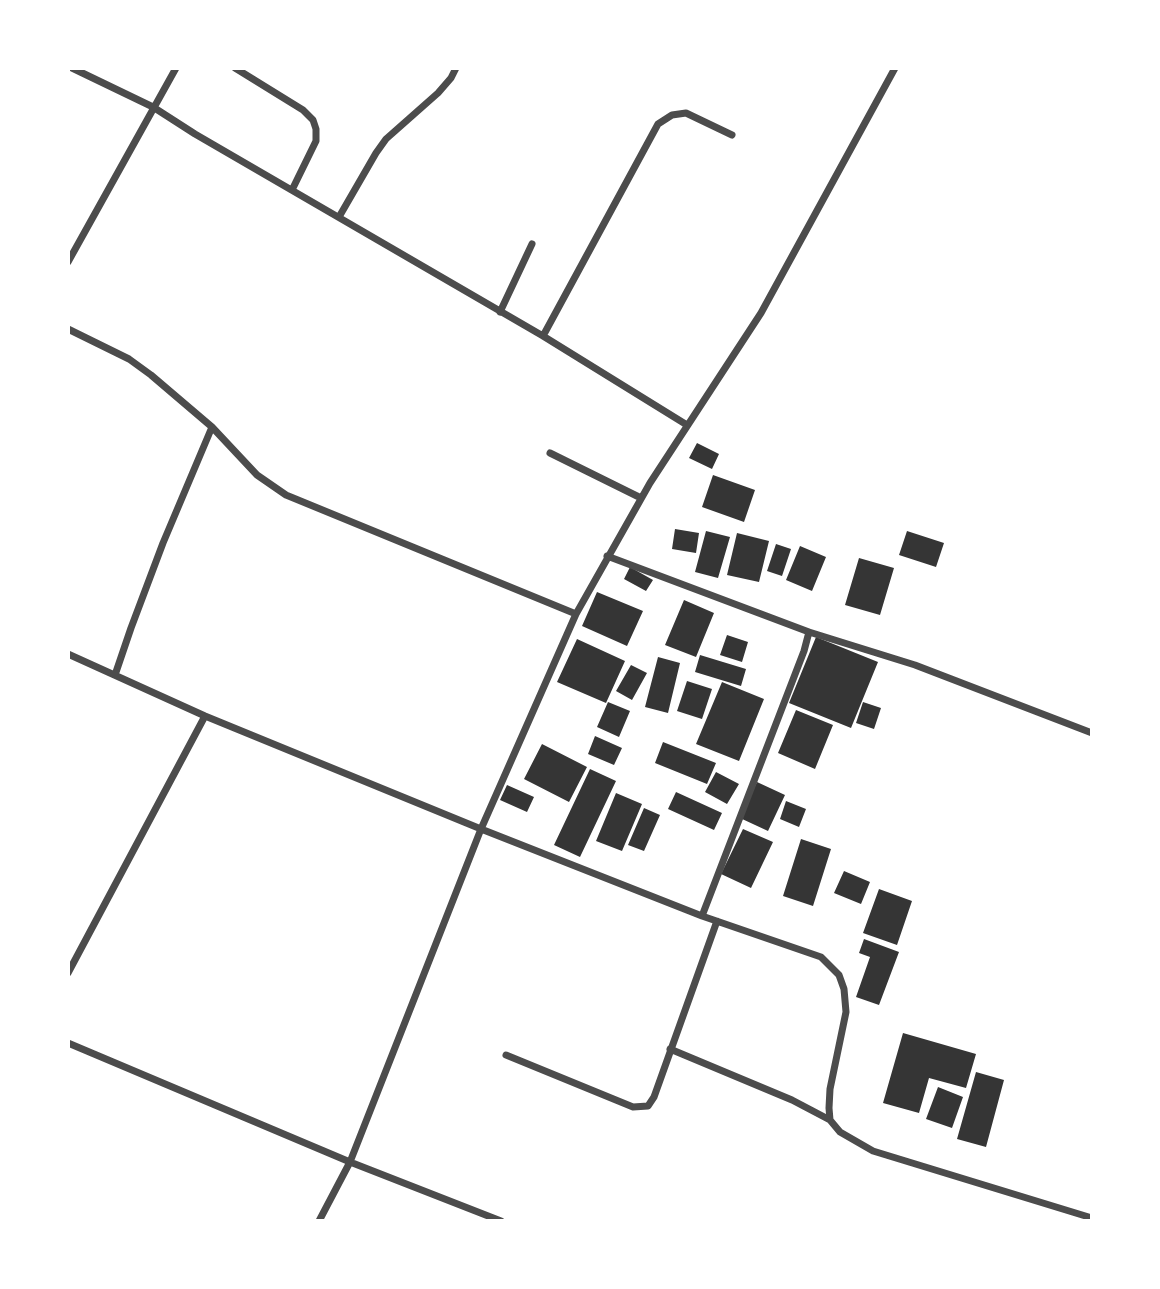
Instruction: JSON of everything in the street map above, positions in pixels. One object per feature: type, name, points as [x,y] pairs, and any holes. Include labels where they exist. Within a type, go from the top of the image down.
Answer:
[{"type":"street","points":[[72,68],[153,107],[543,336],[687,425]]},
{"type":"street","points":[[68,262],[176,68]]},
{"type":"street","points":[[235,68],[303,110],[313,120],[316,141],[292,190]]},
{"type":"street","points":[[338,217],[386,139],[438,93],[456,68]]},
{"type":"street","points":[[319,1221],[350,1162],[481,830],[576,614],[641,498],[761,313],[895,68]]},
{"type":"street","points":[[543,336],[658,124],[672,115],[686,113],[732,135]]},
{"type":"street","points":[[500,312],[531,244]]},
{"type":"street","points":[[68,329],[129,359],[152,374],[212,427],[257,475],[286,495],[576,614]]},
{"type":"street","points":[[115,675],[163,543],[212,427]]},
{"type":"street","points":[[550,453],[641,498]]},
{"type":"street","points":[[607,556],[809,632],[915,665],[1092,733]]},
{"type":"street","points":[[702,916],[809,632]]},
{"type":"street","points":[[68,654],[205,716],[481,830],[702,916],[821,957],[839,975],[845,989],[846,1012],[830,1089],[830,1120]]},
{"type":"street","points":[[68,973],[205,716]]},
{"type":"street","points":[[506,1055],[632,1107],[645,1108],[654,1097],[717,920]]},
{"type":"street","points":[[68,1043],[350,1162],[501,1221]]},
{"type":"street","points":[[670,1049],[792,1100],[830,1120],[840,1132],[873,1151],[1092,1218]]},
{"type":"building","points":[[697,443],[719,454],[712,469],[689,458]]},
{"type":"building","points":[[713,475],[755,490],[744,522],[702,507]]},
{"type":"building","points":[[675,529],[699,533],[696,553],[672,549]]},
{"type":"building","points":[[706,531],[730,537],[718,578],[695,572]]},
{"type":"building","points":[[907,531],[944,543],[936,567],[899,555]]},
{"type":"building","points":[[737,533],[769,541],[759,582],[727,575]]},
{"type":"building","points":[[776,544],[791,549],[782,576],[767,571]]},
{"type":"building","points":[[800,546],[826,557],[812,591],[786,580]]},
{"type":"building","points":[[859,558],[894,568],[880,615],[845,605]]},
{"type":"building","points":[[630,567],[653,580],[646,591],[624,579]]},
{"type":"building","points":[[597,592],[643,611],[627,646],[582,626]]},
{"type":"building","points":[[684,600],[714,613],[696,657],[665,645]]},
{"type":"building","points":[[727,635],[748,642],[742,662],[720,655]]},
{"type":"building","points":[[816,637],[878,662],[851,728],[789,703]]},
{"type":"building","points":[[577,639],[625,661],[606,703],[557,682]]},
{"type":"building","points":[[700,655],[746,669],[741,686],[695,672]]},
{"type":"building","points":[[658,657],[680,663],[668,713],[645,707]]},
{"type":"building","points":[[631,665],[647,673],[632,700],[616,691]]},
{"type":"building","points":[[687,681],[712,689],[702,719],[677,711]]},
{"type":"building","points":[[722,682],[764,699],[739,761],[696,744]]},
{"type":"building","points":[[608,702],[630,711],[619,737],[597,727]]},
{"type":"building","points":[[863,702],[881,708],[874,729],[856,723]]},
{"type":"building","points":[[796,710],[833,725],[815,769],[778,753]]},
{"type":"building","points":[[595,736],[622,748],[614,765],[588,754]]},
{"type":"building","points":[[663,742],[716,763],[707,784],[655,763]]},
{"type":"building","points":[[542,744],[587,767],[569,802],[524,779]]},
{"type":"building","points":[[590,769],[616,781],[580,857],[554,845]]},
{"type":"building","points":[[716,772],[739,784],[727,804],[705,792]]},
{"type":"building","points":[[757,782],[785,795],[768,831],[740,818]]},
{"type":"building","points":[[507,785],[534,797],[527,812],[500,800]]},
{"type":"building","points":[[676,792],[722,813],[714,830],[668,809]]},
{"type":"building","points":[[616,793],[642,804],[622,851],[596,841]]},
{"type":"building","points":[[786,801],[806,809],[799,827],[780,819]]},
{"type":"building","points":[[644,808],[660,815],[644,851],[628,845]]},
{"type":"building","points":[[743,829],[773,842],[751,888],[721,874]]},
{"type":"building","points":[[801,839],[831,849],[813,906],[783,896]]},
{"type":"building","points":[[844,871],[870,882],[861,904],[834,893]]},
{"type":"building","points":[[879,889],[912,901],[897,945],[863,933]]},
{"type":"building","points":[[864,939],[899,952],[879,1005],[856,997],[870,957],[859,953]]},
{"type":"building","points":[[903,1033],[976,1054],[966,1088],[929,1078],[919,1113],[883,1103]]},
{"type":"building","points":[[976,1072],[1004,1080],[986,1147],[957,1139]]},
{"type":"building","points":[[938,1087],[963,1097],[952,1128],[926,1119]]}]
